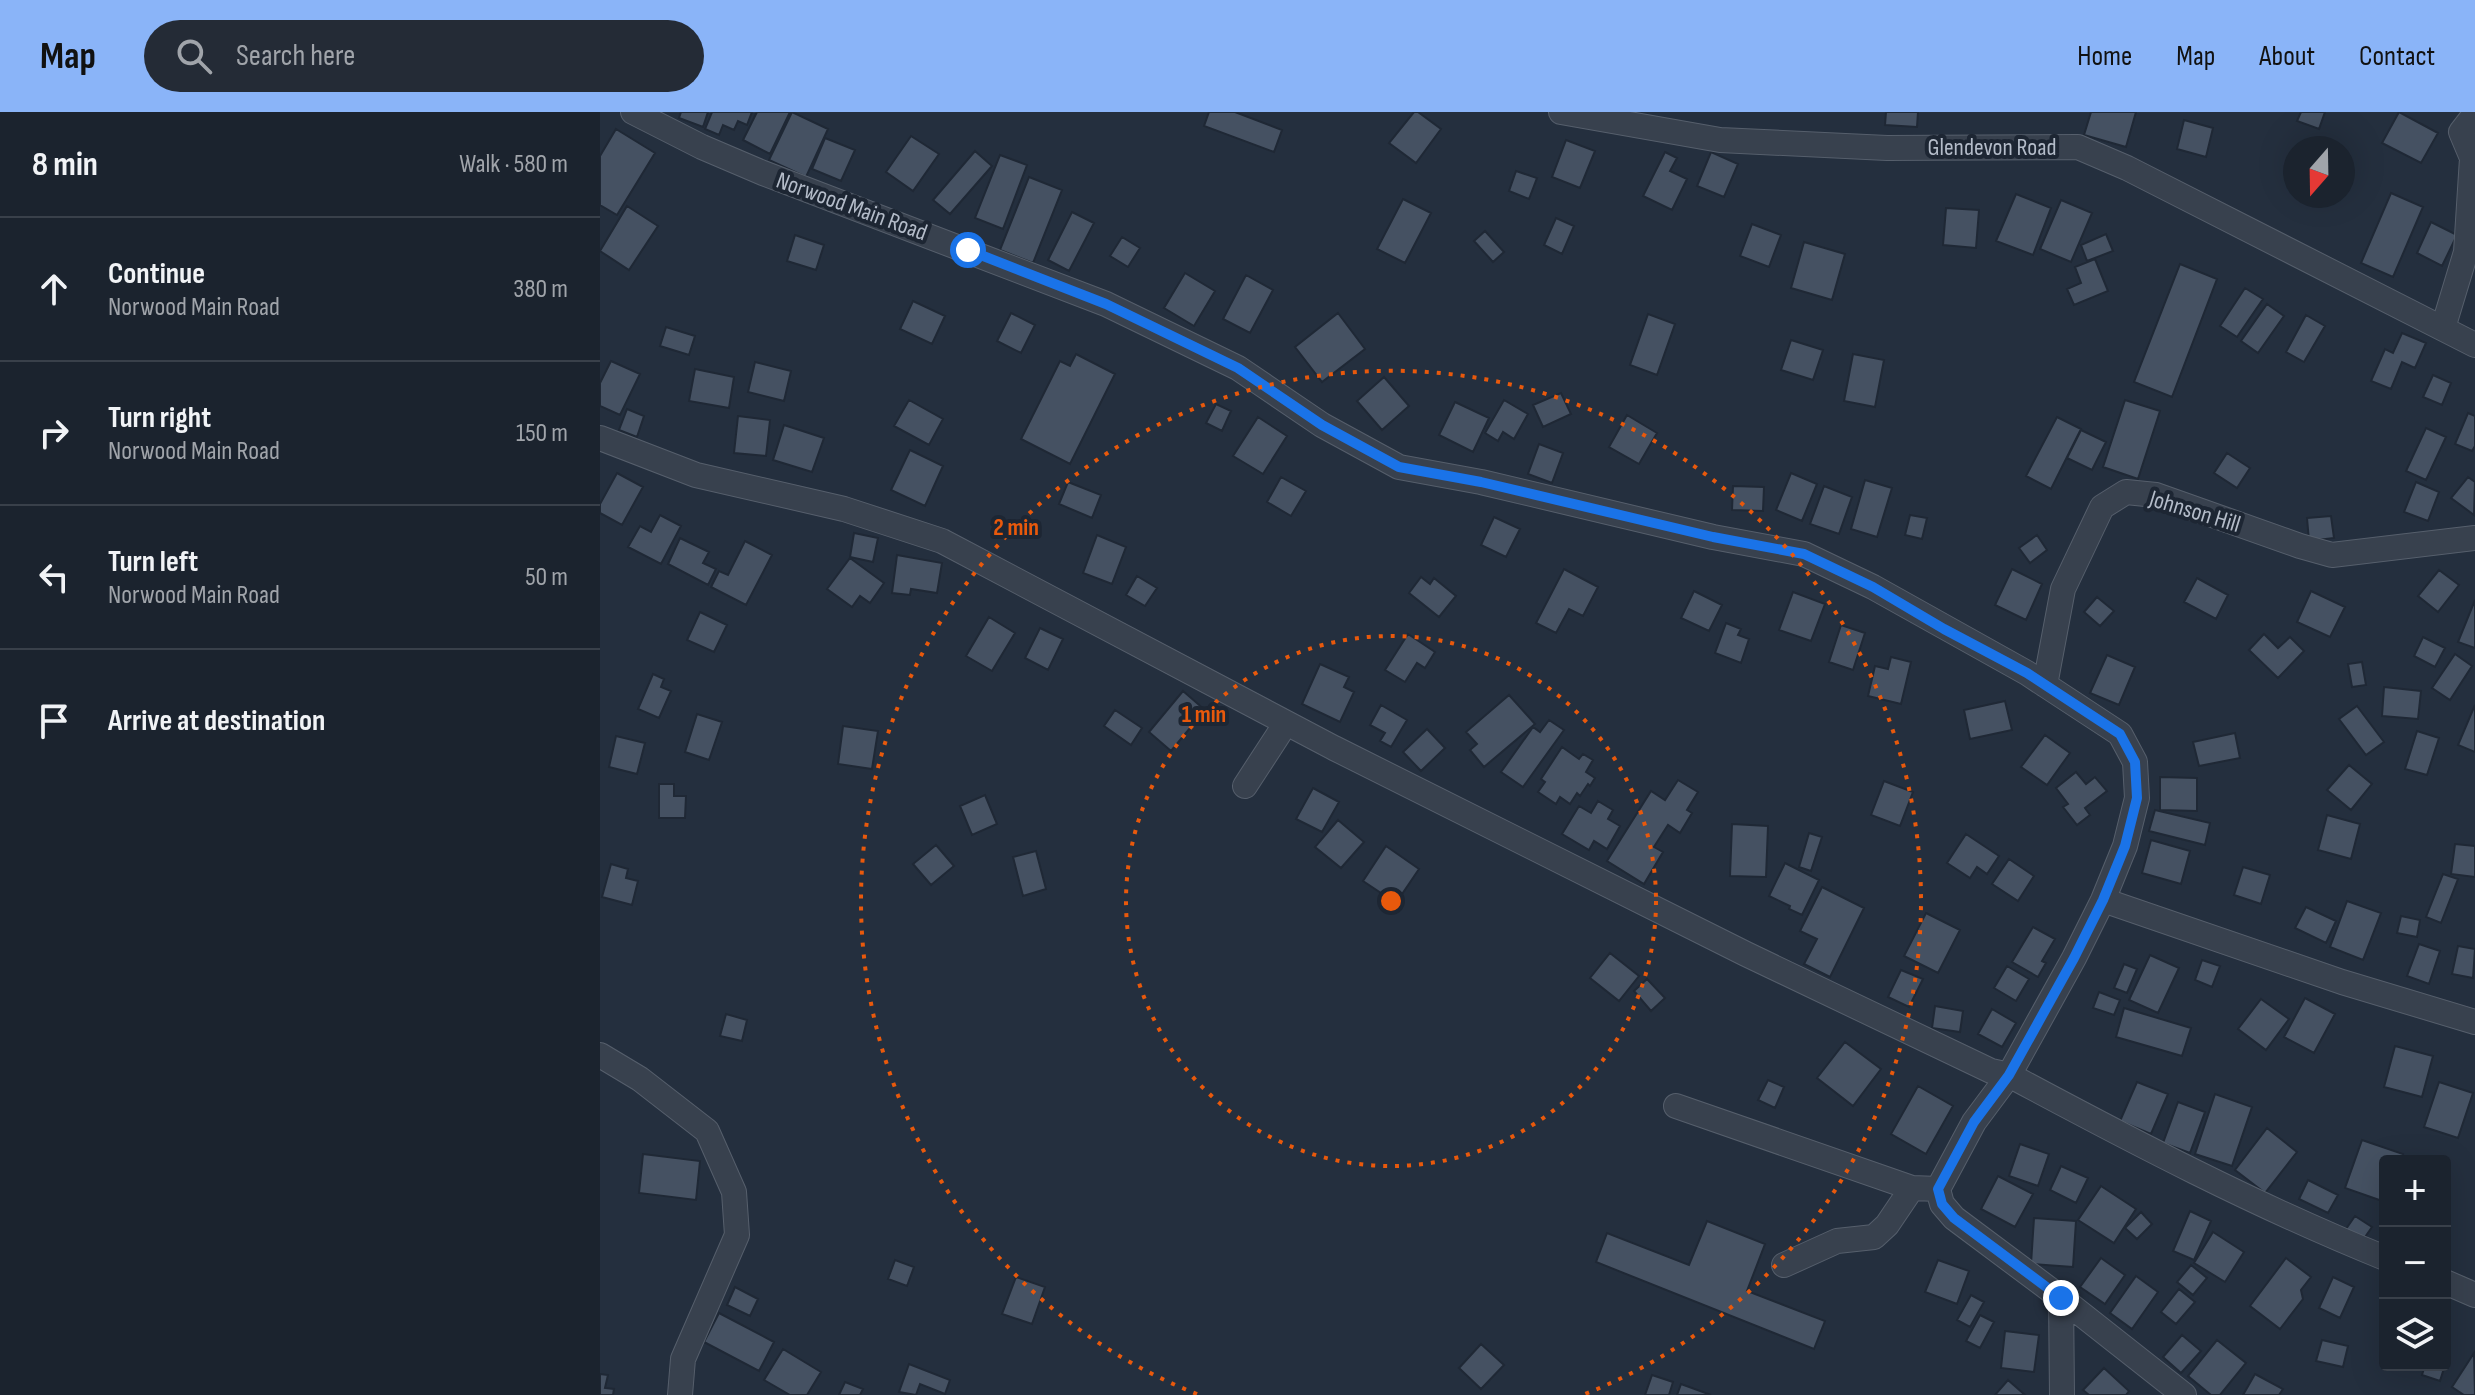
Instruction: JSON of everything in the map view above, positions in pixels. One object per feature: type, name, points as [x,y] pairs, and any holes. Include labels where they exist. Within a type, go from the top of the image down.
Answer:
[{"type":"street","name":"Norwood Main Road","points":[[633,112],[763,173],[1106,304],[1238,368],[1322,425],[1399,467],[1496,486],[1713,537],[1804,554],[1873,587],[2045,685],[2120,734],[2135,762],[2137,798],[2125,846],[2103,900],[2009,1075],[1974,1122],[1938,1189]]},
{"type":"street","name":"Glendevon Road","points":[[1561,112],[1720,140],[1887,148],[2078,147],[2127,168],[2475,345]]},
{"type":"street","points":[[2443,328],[2466,252],[2472,158],[2461,132],[2475,114]]},
{"type":"street","points":[[600,438],[696,475],[844,509],[942,541],[1286,723],[1746,954],[1991,1071],[2009,1075],[2150,1150],[2327,1235],[2379,1256]]},
{"type":"street","name":"Johnson Hill","points":[[2045,685],[2063,589],[2102,507],[2126,492],[2156,495],[2332,555],[2475,538]]},
{"type":"street","points":[[1245,786],[1286,723]]},
{"type":"street","points":[[2103,900],[2342,982],[2475,1022]]},
{"type":"street","points":[[600,1055],[640,1079],[707,1131],[734,1192],[737,1235],[683,1359],[680,1395]]},
{"type":"street","points":[[1676,1106],[1912,1188],[1938,1189],[1942,1204],[1954,1218],[2184,1395]]},
{"type":"street","points":[[1784,1265],[1837,1241],[1874,1237],[1887,1225],[1912,1188]]},
{"type":"street","points":[[2451,1285],[2475,1295]]},
{"type":"street","points":[[2061,1298],[2062,1395]]},
{"type":"building","points":[[681,112],[708,112],[703,127],[679,118]]},
{"type":"building","points":[[712,112],[752,112],[747,125],[738,121],[734,130],[723,125],[719,135],[705,129]]},
{"type":"building","points":[[757,112],[790,112],[770,154],[743,140]]},
{"type":"building","points":[[792,112],[828,129],[806,177],[769,160]]},
{"type":"building","points":[[1209,112],[1235,112],[1282,130],[1274,152],[1204,126]]},
{"type":"building","points":[[1414,112],[1441,129],[1416,163],[1389,143]]},
{"type":"building","points":[[1886,112],[1918,112],[1917,127],[1885,125]]},
{"type":"building","points":[[2091,112],[2136,112],[2126,147],[2084,135]]},
{"type":"building","points":[[2301,112],[2325,112],[2319,129],[2297,121]]},
{"type":"building","points":[[2399,112],[2438,133],[2421,163],[2382,143]]},
{"type":"building","points":[[2184,120],[2213,128],[2206,157],[2177,149]]},
{"type":"building","points":[[616,129],[655,153],[617,215],[600,205],[600,156]]},
{"type":"building","points":[[911,136],[939,154],[913,191],[886,172]]},
{"type":"building","points":[[825,138],[855,150],[841,181],[812,169]]},
{"type":"building","points":[[1566,140],[1595,151],[1580,188],[1552,177]]},
{"type":"building","points":[[975,151],[992,166],[950,214],[933,200]]},
{"type":"building","points":[[1665,152],[1677,158],[1670,171],[1687,179],[1672,210],[1643,196]]},
{"type":"building","points":[[1711,152],[1738,164],[1724,197],[1697,186]]},
{"type":"building","points":[[1000,155],[1027,165],[1003,229],[975,218]]},
{"type":"building","points":[[1516,171],[1537,178],[1529,199],[1509,191]]},
{"type":"building","points":[[1029,177],[1062,190],[1033,263],[1000,250]]},
{"type":"building","points":[[2391,193],[2423,207],[2393,277],[2361,263]]},
{"type":"building","points":[[2016,194],[2051,208],[2033,255],[1996,241]]},
{"type":"building","points":[[1403,199],[1431,213],[1405,263],[1377,249]]},
{"type":"building","points":[[2061,200],[2092,213],[2071,262],[2040,249]]},
{"type":"building","points":[[627,206],[658,226],[629,270],[600,251]]},
{"type":"building","points":[[1946,208],[1979,210],[1976,248],[1943,245]]},
{"type":"building","points":[[1072,212],[1094,223],[1069,271],[1048,260]]},
{"type":"building","points":[[1556,218],[1574,226],[1562,254],[1544,245]]},
{"type":"building","points":[[2431,222],[2457,235],[2442,266],[2417,253]]},
{"type":"building","points":[[1752,224],[1781,235],[1769,267],[1740,256]]},
{"type":"building","points":[[1485,231],[1504,252],[1493,262],[1474,241]]},
{"type":"building","points":[[2106,234],[2113,251],[2087,261],[2081,245]]},
{"type":"building","points":[[795,235],[824,245],[816,270],[787,261]]},
{"type":"building","points":[[1122,237],[1140,248],[1128,267],[1110,256]]},
{"type":"building","points":[[1804,242],[1845,254],[1832,300],[1791,288]]},
{"type":"building","points":[[2095,259],[2108,291],[2074,305],[2067,289],[2081,283],[2075,267]]},
{"type":"building","points":[[2180,264],[2217,279],[2172,397],[2134,382]]},
{"type":"building","points":[[1185,273],[1215,291],[1194,326],[1164,308]]},
{"type":"building","points":[[1246,275],[1273,290],[1250,333],[1223,319]]},
{"type":"building","points":[[2245,288],[2263,299],[2237,337],[2220,326]]},
{"type":"building","points":[[913,301],[945,316],[932,344],[900,329]]},
{"type":"building","points":[[2267,304],[2284,316],[2258,353],[2241,341]]},
{"type":"building","points":[[1011,313],[1035,325],[1021,353],[997,341]]},
{"type":"building","points":[[1338,313],[1365,349],[1322,382],[1295,347]]},
{"type":"building","points":[[1648,314],[1675,324],[1657,375],[1630,365]]},
{"type":"building","points":[[2306,315],[2325,326],[2304,362],[2286,352]]},
{"type":"building","points":[[666,327],[695,336],[689,355],[660,346]]},
{"type":"building","points":[[2402,333],[2426,343],[2415,368],[2402,362],[2391,389],[2371,381],[2385,349],[2393,353]]},
{"type":"building","points":[[1791,340],[1823,350],[1813,380],[1781,370]]},
{"type":"building","points":[[1076,354],[1115,374],[1070,464],[1021,439],[1060,361],[1070,366]]},
{"type":"building","points":[[1853,354],[1884,360],[1875,407],[1844,401]]},
{"type":"building","points":[[611,361],[640,374],[620,415],[600,406],[600,383]]},
{"type":"building","points":[[755,362],[791,371],[784,401],[748,392]]},
{"type":"building","points":[[695,369],[734,377],[729,408],[689,401]]},
{"type":"building","points":[[2433,375],[2451,383],[2442,405],[2423,397]]},
{"type":"building","points":[[1384,377],[1409,406],[1382,430],[1357,401]]},
{"type":"building","points":[[1561,393],[1571,414],[1543,427],[1533,405]]},
{"type":"building","points":[[909,400],[943,419],[929,445],[894,426]]},
{"type":"building","points":[[1504,400],[1528,414],[1514,439],[1503,432],[1498,441],[1485,433]]},
{"type":"building","points":[[2125,400],[2160,411],[2138,479],[2103,467]]},
{"type":"building","points":[[1455,402],[1489,418],[1473,452],[1439,435]]},
{"type":"building","points":[[1216,404],[1231,411],[1222,431],[1206,423]]},
{"type":"building","points":[[627,409],[644,416],[637,437],[619,430]]},
{"type":"building","points":[[2468,413],[2475,416],[2475,446],[2472,451],[2455,444]]},
{"type":"building","points":[[1627,415],[1657,433],[1639,464],[1609,447]]},
{"type":"building","points":[[738,416],[770,420],[766,456],[734,453]]},
{"type":"building","points":[[1258,417],[1287,436],[1263,474],[1233,456]]},
{"type":"building","points":[[2057,417],[2081,429],[2051,489],[2026,476]]},
{"type":"building","points":[[784,425],[824,438],[812,472],[773,460]]},
{"type":"building","points":[[2426,428],[2446,437],[2426,480],[2406,471]]},
{"type":"building","points":[[2081,430],[2106,442],[2092,470],[2067,458]]},
{"type":"building","points":[[1539,444],[1563,453],[1552,483],[1528,474]]},
{"type":"building","points":[[910,450],[943,466],[925,506],[891,490]]},
{"type":"building","points":[[2227,453],[2250,468],[2237,488],[2214,473]]},
{"type":"building","points":[[617,473],[643,487],[622,525],[600,513],[600,504]]},
{"type":"building","points":[[1791,473],[1817,484],[1802,521],[1776,510]]},
{"type":"building","points":[[1281,477],[1306,491],[1291,516],[1267,502]]},
{"type":"building","points":[[2468,477],[2475,482],[2474,515],[2451,498]]},
{"type":"building","points":[[1865,480],[1892,488],[1877,537],[1851,529]]},
{"type":"building","points":[[1068,482],[1101,495],[1092,518],[1059,504]]},
{"type":"building","points":[[2416,482],[2439,492],[2428,521],[2404,512]]},
{"type":"building","points":[[1733,486],[1764,487],[1763,511],[1732,510]]},
{"type":"building","points":[[1824,486],[1852,497],[1839,534],[1810,524]]},
{"type":"building","points":[[660,515],[681,526],[661,564],[628,547],[640,526],[651,532]]},
{"type":"building","points":[[1910,515],[1927,518],[1922,539],[1905,535]]},
{"type":"building","points":[[2331,516],[2334,538],[2309,541],[2307,518]]},
{"type":"building","points":[[1494,517],[1520,529],[1506,557],[1481,545]]},
{"type":"building","points":[[854,533],[878,538],[873,562],[850,557]]},
{"type":"building","points":[[1097,535],[1126,547],[1112,584],[1083,573]]},
{"type":"building","points":[[2037,535],[2047,550],[2030,563],[2019,548]]},
{"type":"building","points":[[680,538],[709,552],[703,563],[716,569],[708,585],[668,564]]},
{"type":"building","points":[[745,541],[772,555],[746,605],[711,587],[719,571],[728,575]]},
{"type":"building","points":[[897,555],[942,563],[937,593],[911,589],[910,595],[892,593]]},
{"type":"building","points":[[850,558],[884,583],[870,603],[860,596],[852,607],[827,589]]},
{"type":"building","points":[[1564,569],[1598,587],[1583,616],[1569,609],[1556,633],[1536,623]]},
{"type":"building","points":[[2012,569],[2042,584],[2026,620],[1995,605]]},
{"type":"building","points":[[2439,570],[2459,585],[2438,612],[2418,596]]},
{"type":"building","points":[[1137,576],[1157,588],[1145,606],[1126,595]]},
{"type":"building","points":[[1421,577],[1430,584],[1434,578],[1456,596],[1439,617],[1409,593]]},
{"type":"building","points":[[2197,578],[2228,595],[2216,619],[2184,602]]},
{"type":"building","points":[[1694,591],[1722,605],[1709,631],[1681,618]]},
{"type":"building","points":[[2311,591],[2345,607],[2330,637],[2297,622]]},
{"type":"building","points":[[1793,592],[1825,604],[1811,641],[1779,630]]},
{"type":"building","points":[[2097,597],[2114,611],[2100,626],[2084,612]]},
{"type":"building","points":[[2475,600],[2475,648],[2458,642]]},
{"type":"building","points":[[700,612],[727,625],[714,652],[687,640]]},
{"type":"building","points":[[989,617],[1015,633],[992,671],[966,656]]},
{"type":"building","points":[[1726,623],[1741,629],[1738,635],[1749,639],[1741,663],[1715,653]]},
{"type":"building","points":[[1841,625],[1865,633],[1853,670],[1829,662]]},
{"type":"building","points":[[1040,628],[1063,639],[1048,670],[1025,658]]},
{"type":"building","points":[[1408,634],[1435,652],[1425,668],[1417,663],[1405,682],[1385,670]]},
{"type":"building","points":[[2264,634],[2278,648],[2290,637],[2304,651],[2278,678],[2249,650]]},
{"type":"building","points":[[2423,637],[2445,648],[2435,667],[2414,656]]},
{"type":"building","points":[[2455,654],[2472,666],[2450,700],[2432,688]]},
{"type":"building","points":[[2107,655],[2135,667],[2119,705],[2090,693]]},
{"type":"building","points":[[1891,657],[1911,662],[1901,704],[1868,696],[1875,666],[1888,669]]},
{"type":"building","points":[[2362,662],[2366,685],[2352,687],[2348,664]]},
{"type":"building","points":[[1320,664],[1349,677],[1344,687],[1354,692],[1340,722],[1302,704]]},
{"type":"building","points":[[653,674],[664,679],[661,687],[671,691],[659,718],[638,709]]},
{"type":"building","points":[[2384,687],[2421,691],[2418,719],[2382,716]]},
{"type":"building","points":[[1183,691],[1205,710],[1171,751],[1149,732]]},
{"type":"building","points":[[1509,695],[1535,724],[1484,767],[1470,750],[1477,744],[1466,732]]},
{"type":"building","points":[[2005,701],[2012,730],[1970,739],[1964,710]]},
{"type":"building","points":[[1381,705],[1407,720],[1391,747],[1380,741],[1385,733],[1370,725]]},
{"type":"building","points":[[2475,705],[2475,752],[2458,745]]},
{"type":"building","points":[[2357,706],[2384,742],[2366,755],[2339,719]]},
{"type":"building","points":[[1115,710],[1142,728],[1131,745],[1104,726]]},
{"type":"building","points":[[697,714],[722,722],[709,760],[685,752]]},
{"type":"building","points":[[1549,720],[1564,730],[1523,787],[1501,772],[1533,727],[1540,732]]},
{"type":"building","points":[[843,726],[878,731],[872,769],[838,764]]},
{"type":"building","points":[[1427,729],[1445,748],[1421,771],[1403,752]]},
{"type":"building","points":[[2417,731],[2439,738],[2427,775],[2405,769]]},
{"type":"building","points":[[2235,733],[2240,758],[2199,766],[2193,742]]},
{"type":"building","points":[[2045,735],[2070,753],[2047,785],[2021,767]]},
{"type":"building","points":[[616,736],[645,743],[637,774],[609,767]]},
{"type":"building","points":[[1562,747],[1579,759],[1583,754],[1593,760],[1586,772],[1595,778],[1580,796],[1577,793],[1570,804],[1560,797],[1556,804],[1538,792],[1545,782],[1541,779]]},
{"type":"building","points":[[2349,765],[2372,784],[2351,810],[2327,790]]},
{"type":"building","points":[[2076,772],[2086,784],[2095,777],[2107,791],[2085,808],[2090,815],[2077,825],[2063,807],[2068,804],[2056,788]]},
{"type":"building","points":[[2160,777],[2197,778],[2197,811],[2160,810]]},
{"type":"building","points":[[1678,780],[1698,792],[1687,810],[1692,813],[1680,833],[1668,825],[1654,847],[1663,852],[1644,884],[1607,861],[1651,791],[1665,800]]},
{"type":"building","points":[[1884,781],[1913,792],[1900,826],[1871,815]]},
{"type":"building","points":[[659,784],[674,784],[674,796],[686,796],[685,818],[659,818]]},
{"type":"building","points":[[1313,788],[1339,802],[1322,832],[1296,819]]},
{"type":"building","points":[[985,795],[997,824],[972,835],[960,806]]},
{"type":"building","points":[[1598,801],[1613,810],[1608,819],[1620,826],[1607,849],[1594,841],[1589,850],[1562,834],[1579,806],[1591,813]]},
{"type":"building","points":[[2155,810],[2210,823],[2205,845],[2149,831]]},
{"type":"building","points":[[2327,815],[2360,824],[2351,859],[2318,850]]},
{"type":"building","points":[[1338,820],[1364,842],[1341,868],[1315,847]]},
{"type":"building","points":[[1732,824],[1768,826],[1766,877],[1730,876]]},
{"type":"building","points":[[1809,833],[1822,837],[1811,871],[1799,867]]},
{"type":"building","points":[[1966,834],[1999,856],[1987,874],[1977,867],[1970,878],[1947,863]]},
{"type":"building","points":[[2151,840],[2190,851],[2181,884],[2142,873]]},
{"type":"building","points":[[2455,844],[2475,846],[2475,877],[2451,874]]},
{"type":"building","points":[[936,845],[954,866],[931,885],[913,864]]},
{"type":"building","points":[[1386,846],[1419,869],[1396,903],[1363,881]]},
{"type":"building","points":[[1036,851],[1046,889],[1023,896],[1013,857]]},
{"type":"building","points":[[2009,859],[2034,876],[2018,901],[1992,884]]},
{"type":"building","points":[[1785,863],[1819,880],[1802,915],[1769,896]]},
{"type":"building","points":[[611,864],[628,869],[626,878],[638,881],[632,905],[602,897]]},
{"type":"building","points":[[2243,867],[2270,875],[2261,904],[2234,895]]},
{"type":"building","points":[[2443,874],[2458,879],[2441,923],[2426,917]]},
{"type":"building","points":[[1822,887],[1864,908],[1830,977],[1804,964],[1817,939],[1800,931]]},
{"type":"building","points":[[2347,901],[2381,913],[2363,960],[2330,947]]},
{"type":"building","points":[[2306,907],[2336,921],[2326,943],[2295,928]]},
{"type":"building","points":[[1926,913],[1960,930],[1938,973],[1904,956]]},
{"type":"building","points":[[2401,916],[2420,920],[2417,937],[2397,933]]},
{"type":"building","points":[[2033,927],[2055,939],[2042,961],[2046,963],[2038,977],[2012,962]]},
{"type":"building","points":[[2419,944],[2440,951],[2429,984],[2407,976]]},
{"type":"building","points":[[2458,946],[2475,949],[2473,978],[2452,974]]},
{"type":"building","points":[[1610,953],[1639,976],[1619,1001],[1590,978]]},
{"type":"building","points":[[2150,955],[2179,968],[2158,1013],[2129,1000]]},
{"type":"building","points":[[2202,960],[2220,966],[2212,987],[2195,980]]},
{"type":"building","points":[[2124,964],[2137,969],[2127,993],[2114,988]]},
{"type":"building","points":[[2007,966],[2029,979],[2016,1001],[1994,988]]},
{"type":"building","points":[[1901,970],[1923,979],[1909,1007],[1888,997]]},
{"type":"building","points":[[1647,979],[1665,998],[1651,1011],[1634,991]]},
{"type":"building","points":[[2099,992],[2120,1000],[2114,1015],[2093,1008]]},
{"type":"building","points":[[2305,998],[2335,1014],[2314,1053],[2284,1037]]},
{"type":"building","points":[[2261,999],[2289,1019],[2266,1050],[2238,1029]]},
{"type":"building","points":[[1935,1006],[1963,1011],[1960,1032],[1932,1028]]},
{"type":"building","points":[[2124,1008],[2191,1028],[2182,1056],[2116,1037]]},
{"type":"building","points":[[1992,1009],[2016,1023],[2002,1047],[1978,1034]]},
{"type":"building","points":[[726,1014],[747,1020],[742,1041],[720,1036]]},
{"type":"building","points":[[1845,1042],[1881,1069],[1853,1106],[1817,1078]]},
{"type":"building","points":[[2395,1046],[2433,1056],[2422,1097],[2384,1087]]},
{"type":"building","points":[[1768,1080],[1784,1087],[1775,1108],[1758,1100]]},
{"type":"building","points":[[2137,1082],[2168,1094],[2151,1134],[2120,1121]]},
{"type":"building","points":[[2439,1082],[2473,1093],[2458,1138],[2424,1127]]},
{"type":"building","points":[[1918,1086],[1953,1106],[1926,1154],[1891,1134]]},
{"type":"building","points":[[2215,1094],[2252,1107],[2232,1166],[2195,1154]]},
{"type":"building","points":[[2178,1102],[2205,1112],[2190,1153],[2163,1143]]},
{"type":"building","points":[[2267,1128],[2297,1152],[2265,1193],[2235,1170]]},
{"type":"building","points":[[2362,1140],[2403,1154],[2379,1155],[2379,1200],[2345,1188]]},
{"type":"building","points":[[2020,1144],[2049,1154],[2038,1186],[2009,1176]]},
{"type":"building","points":[[643,1154],[700,1161],[696,1200],[639,1193]]},
{"type":"building","points":[[2061,1166],[2088,1178],[2076,1203],[2050,1190]]},
{"type":"building","points":[[1998,1176],[2033,1194],[2015,1227],[1981,1209]]},
{"type":"building","points":[[2308,1180],[2338,1195],[2328,1213],[2299,1199]]},
{"type":"building","points":[[2101,1186],[2136,1209],[2114,1243],[2078,1220]]},
{"type":"building","points":[[2190,1211],[2211,1221],[2194,1260],[2173,1251]]},
{"type":"building","points":[[2141,1212],[2152,1224],[2137,1239],[2125,1228]]},
{"type":"building","points":[[2355,1216],[2372,1227],[2363,1240],[2346,1229]]},
{"type":"building","points":[[2034,1218],[2076,1221],[2073,1267],[2031,1264]]},
{"type":"building","points":[[1707,1221],[1765,1244],[1747,1291],[1825,1321],[1814,1349],[1596,1262],[1607,1233],[1689,1265]]},
{"type":"building","points":[[2213,1232],[2244,1252],[2225,1282],[2194,1263]]},
{"type":"building","points":[[2101,1258],[2125,1275],[2105,1304],[2080,1287]]},
{"type":"building","points":[[2286,1258],[2311,1277],[2301,1290],[2303,1299],[2280,1329],[2250,1306]]},
{"type":"building","points":[[895,1260],[914,1267],[907,1286],[888,1279]]},
{"type":"building","points":[[1938,1260],[1969,1271],[1957,1304],[1925,1292]]},
{"type":"building","points":[[2191,1265],[2207,1278],[2193,1295],[2177,1282]]},
{"type":"building","points":[[2136,1276],[2158,1292],[2132,1329],[2110,1313]]},
{"type":"building","points":[[1016,1277],[1045,1287],[1032,1324],[1002,1314]]},
{"type":"building","points":[[2333,1277],[2354,1287],[2340,1318],[2319,1308]]},
{"type":"building","points":[[735,1287],[758,1299],[750,1316],[727,1305]]},
{"type":"building","points":[[2179,1289],[2195,1302],[2176,1324],[2161,1312]]},
{"type":"building","points":[[1971,1295],[1984,1302],[1970,1327],[1957,1320]]},
{"type":"building","points":[[719,1313],[774,1342],[759,1371],[704,1342]]},
{"type":"building","points":[[1980,1315],[1994,1322],[1980,1348],[1966,1341]]},
{"type":"building","points":[[2005,1331],[2039,1335],[2034,1372],[2001,1368]]},
{"type":"building","points":[[2182,1335],[2201,1351],[2181,1373],[2163,1357]]},
{"type":"building","points":[[2217,1340],[2246,1363],[2220,1395],[2211,1395],[2188,1376]]},
{"type":"building","points":[[2322,1340],[2348,1346],[2343,1367],[2316,1361]]},
{"type":"building","points":[[1481,1344],[1504,1365],[1481,1389],[1459,1368]]},
{"type":"building","points":[[783,1349],[821,1372],[807,1395],[790,1395],[764,1380]]},
{"type":"building","points":[[2474,1353],[2475,1395],[2464,1395],[2452,1387]]},
{"type":"building","points":[[909,1364],[950,1380],[945,1394],[920,1384],[916,1395],[899,1392]]},
{"type":"building","points":[[2104,1368],[2129,1391],[2126,1395],[2089,1395],[2083,1390]]},
{"type":"building","points":[[2423,1371],[2443,1371],[2440,1381],[2422,1375]]},
{"type":"building","points":[[600,1374],[608,1375],[605,1388],[614,1389],[613,1395],[600,1395]]},
{"type":"building","points":[[2255,1374],[2283,1389],[2279,1395],[2243,1395]]},
{"type":"building","points":[[1652,1375],[1673,1382],[1669,1395],[1645,1395]]},
{"type":"building","points":[[2008,1380],[2025,1395],[1995,1395]]},
{"type":"building","points":[[845,1382],[863,1389],[860,1395],[839,1395]]},
{"type":"building","points":[[1681,1384],[1711,1395],[1677,1395]]},
{"type":"route","points":[[968,250],[1106,304],[1238,368],[1322,425],[1399,467],[1481,482],[1713,537],[1804,554],[1873,587],[2027,673],[2120,734],[2135,762],[2137,798],[2125,846],[2074,958],[2009,1075],[1974,1122],[1938,1189],[1942,1204],[1954,1218],[2061,1298]]}]
